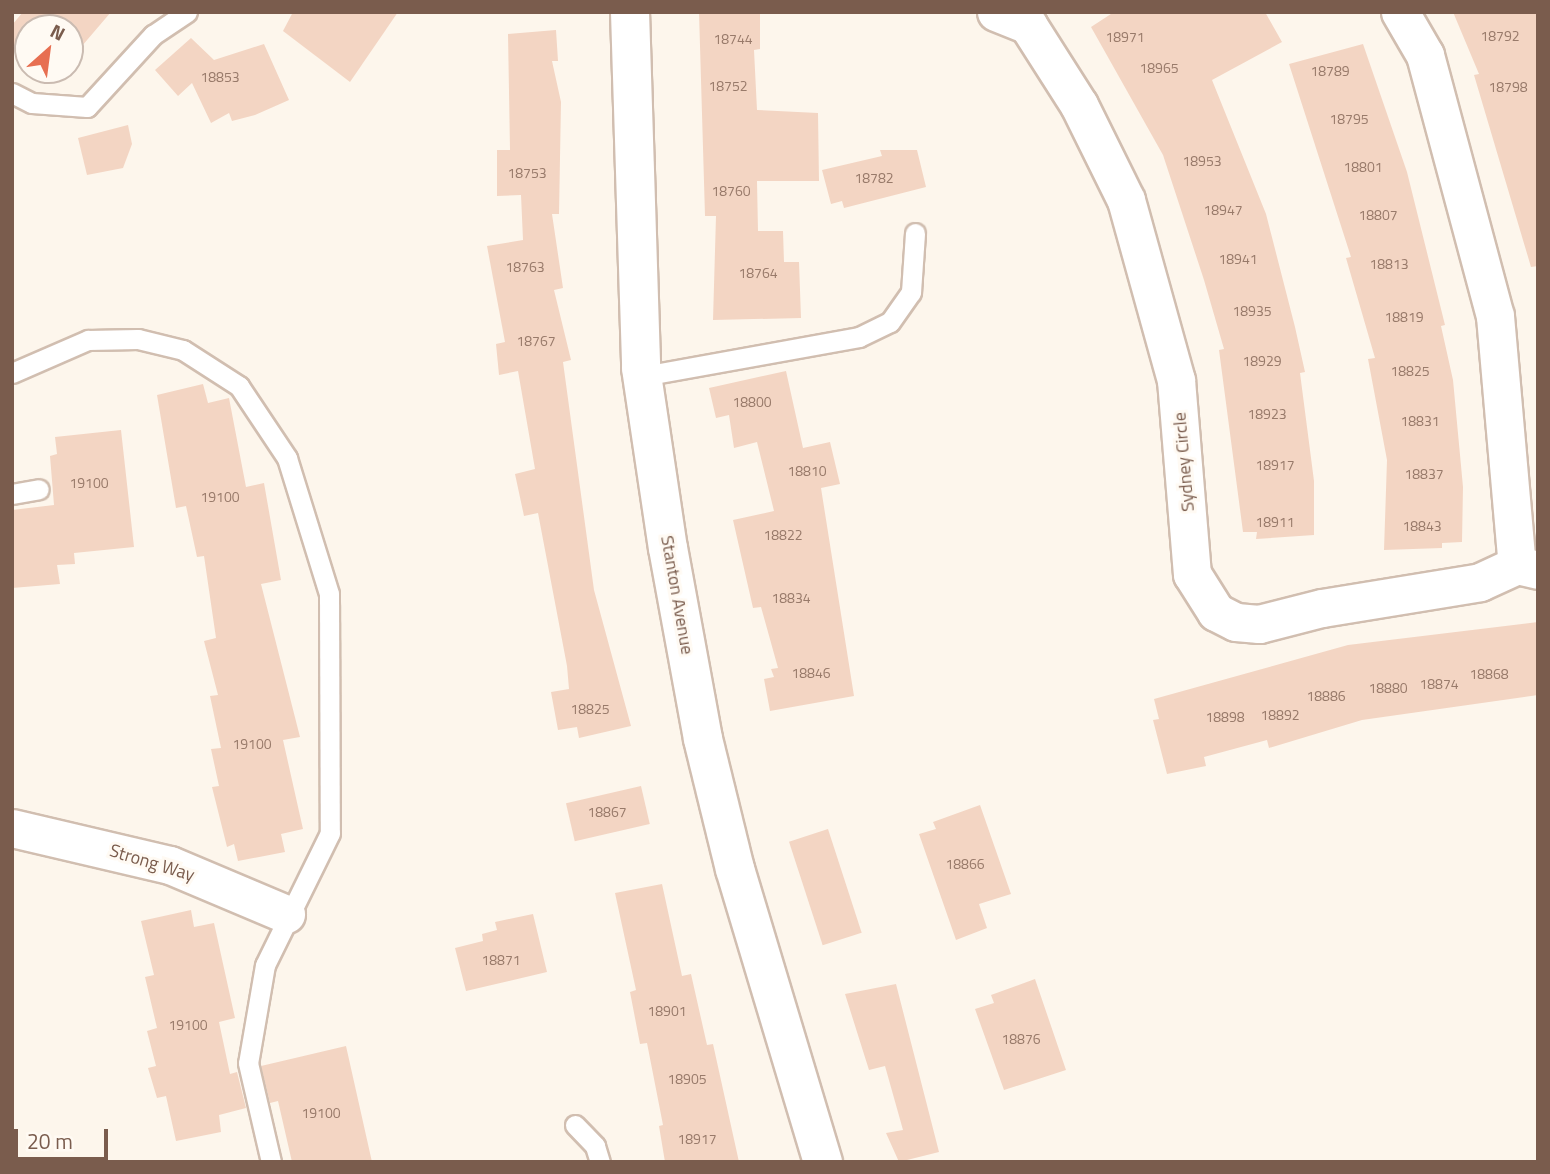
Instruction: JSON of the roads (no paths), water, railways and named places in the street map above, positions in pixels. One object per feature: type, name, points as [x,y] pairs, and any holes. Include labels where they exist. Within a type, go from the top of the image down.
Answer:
[{"type":"street","name":"Stanton Avenue","points":[[630,12],[643,376],[703,739],[735,869],[823,1162]]},
{"type":"street","name":"Sydney Circle","points":[[1025,17],[1106,155],[1144,251],[1175,380],[1192,574],[1216,612],[1236,622],[1259,624],[1322,608],[1480,582],[1528,567],[1495,316],[1425,55],[1400,12]]},
{"type":"street","name":"Strong Way","points":[[12,828],[170,865],[286,914]]},
{"type":"lane","points":[[12,93],[32,103],[87,107],[153,35],[187,12]]},
{"type":"lane","points":[[643,376],[859,337],[890,321],[911,292],[915,233]]},
{"type":"lane","points":[[12,373],[88,340],[138,339],[183,350],[239,386],[287,458],[329,594],[330,833],[286,914],[265,965],[248,1063],[271,1162]]},
{"type":"lane","points":[[12,495],[39,489]]},
{"type":"lane","points":[[575,1125],[596,1146],[600,1162]]}]
